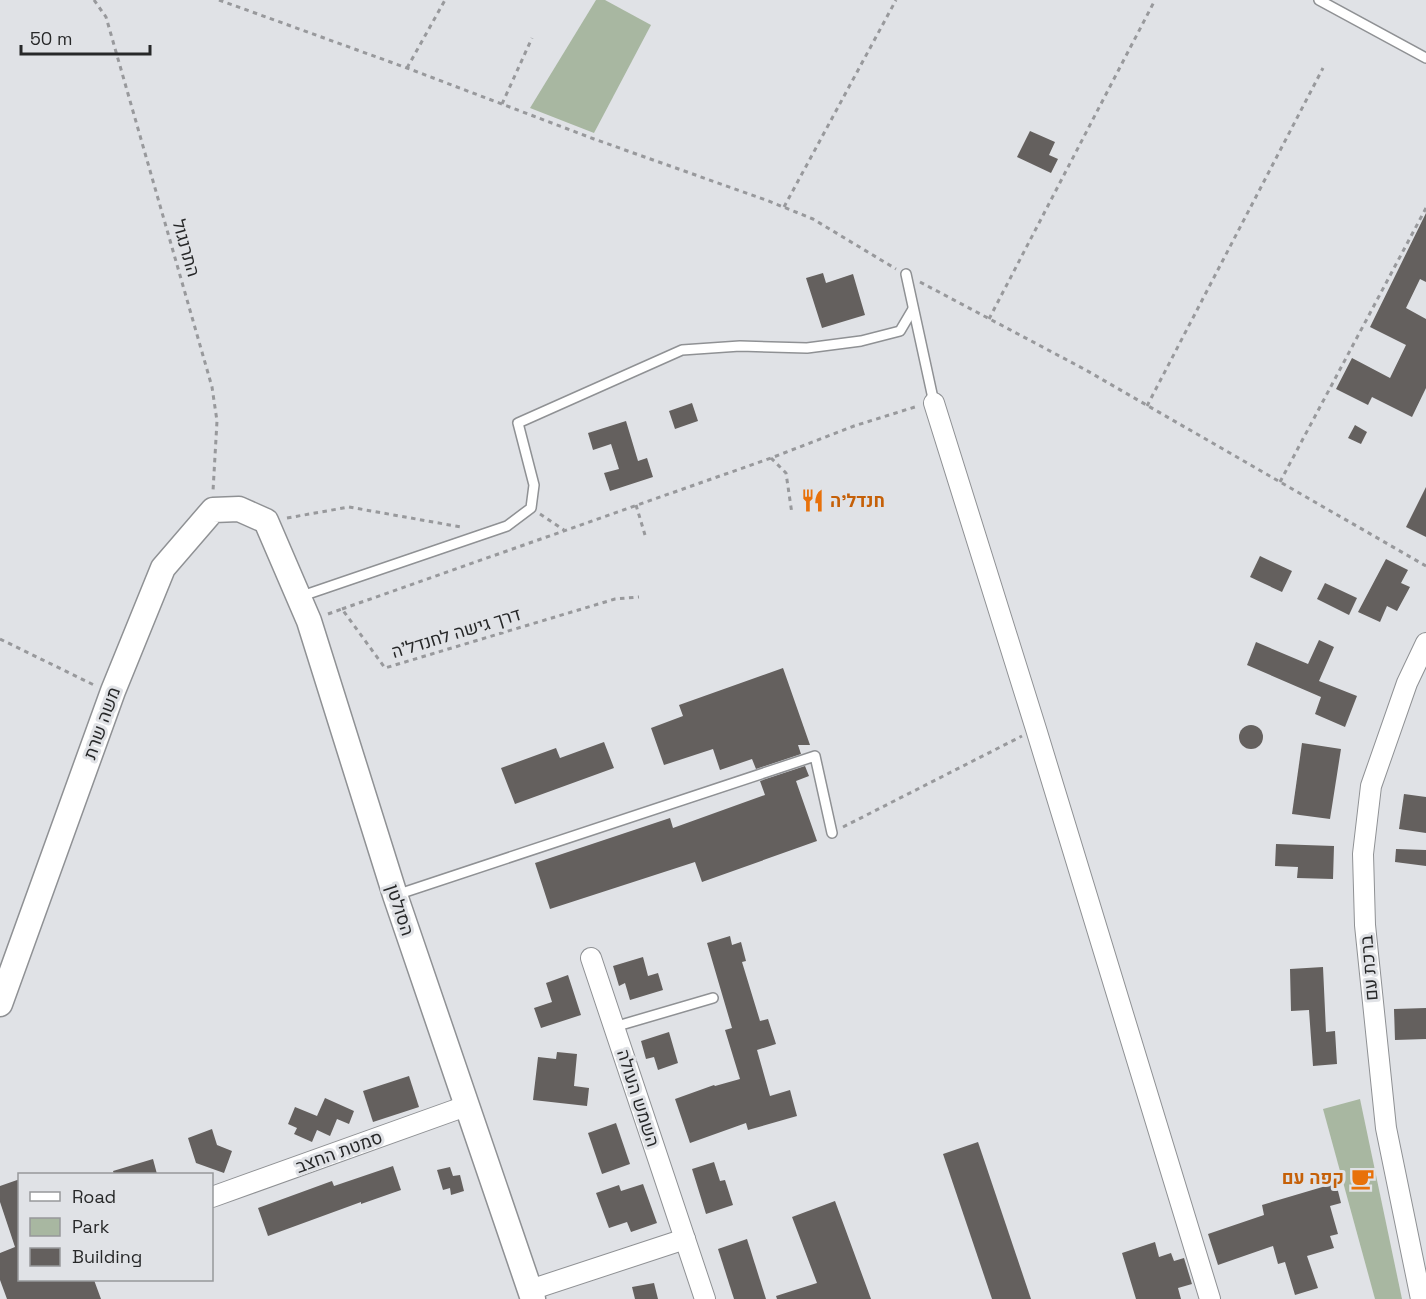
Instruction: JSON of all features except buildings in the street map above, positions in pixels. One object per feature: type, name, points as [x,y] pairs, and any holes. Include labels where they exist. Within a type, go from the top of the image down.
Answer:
[{"type":"street","points":[[934,403],[1210,1299]]},
{"type":"street","points":[[213,510],[239,509],[266,521]]},
{"type":"street","name":"משה שרת","points":[[0,1004],[108,705],[163,568],[213,510]]},
{"type":"street","name":"הסולטן","points":[[266,521],[309,621],[395,896],[531,1294]]},
{"type":"street","name":"ברכת עם","points":[[1421,1299],[1386,1128],[1365,925],[1363,854],[1371,786],[1407,684],[1426,643]]},
{"type":"street","name":"השמש העולה","points":[[591,958],[705,1299]]},
{"type":"street","name":"סמטת החצב","points":[[213,1197],[466,1106]]},
{"type":"street","points":[[531,1294],[685,1239]]},
{"type":"lane","points":[[1318,0],[1426,58]]},
{"type":"lane","points":[[906,274],[934,403]]},
{"type":"lane","points":[[299,597],[507,526],[531,508],[534,485],[518,423],[682,350],[740,346],[807,348],[861,341],[900,331],[913,309]]},
{"type":"lane","points":[[395,896],[815,756],[832,833]]},
{"type":"lane","points":[[614,1027],[713,998]]},
{"type":"path","name":"התרנגול","points":[[94,0],[106,17],[212,387],[217,421],[213,510]]},
{"type":"path","points":[[99,7],[102,0]]},
{"type":"path","points":[[219,0],[813,219],[906,274],[1084,369],[1426,566]]},
{"type":"path","points":[[407,68],[445,0]]},
{"type":"path","points":[[784,207],[896,0]]},
{"type":"path","points":[[989,319],[1155,0]]},
{"type":"path","points":[[502,104],[532,38]]},
{"type":"path","points":[[1147,406],[1323,68]]},
{"type":"path","points":[[1280,482],[1426,208]]},
{"type":"path","points":[[309,621],[771,458],[854,426],[907,408],[934,403]]},
{"type":"path","points":[[771,458],[786,473],[792,514]]},
{"type":"path","points":[[636,506],[645,535]]},
{"type":"path","points":[[266,521],[349,507],[489,532]]},
{"type":"path","points":[[531,508],[564,530]]},
{"type":"path","name":"דרך גישה לחנדל'ה","points":[[342,609],[385,668],[615,599],[639,597]]},
{"type":"path","points":[[0,639],[101,689],[108,705]]},
{"type":"path","points":[[832,833],[1036,729]]},
{"type":"green space","points":[[596,0],[605,0],[651,25],[594,133],[530,108]]},
{"type":"green space","points":[[1360,1099],[1402,1299],[1375,1299],[1323,1109]]},
{"type":"place","name":"חנדל'ה","points":[[812,501]]},
{"type":"place","name":"קפה עם","points":[[1362,1178]]}]
